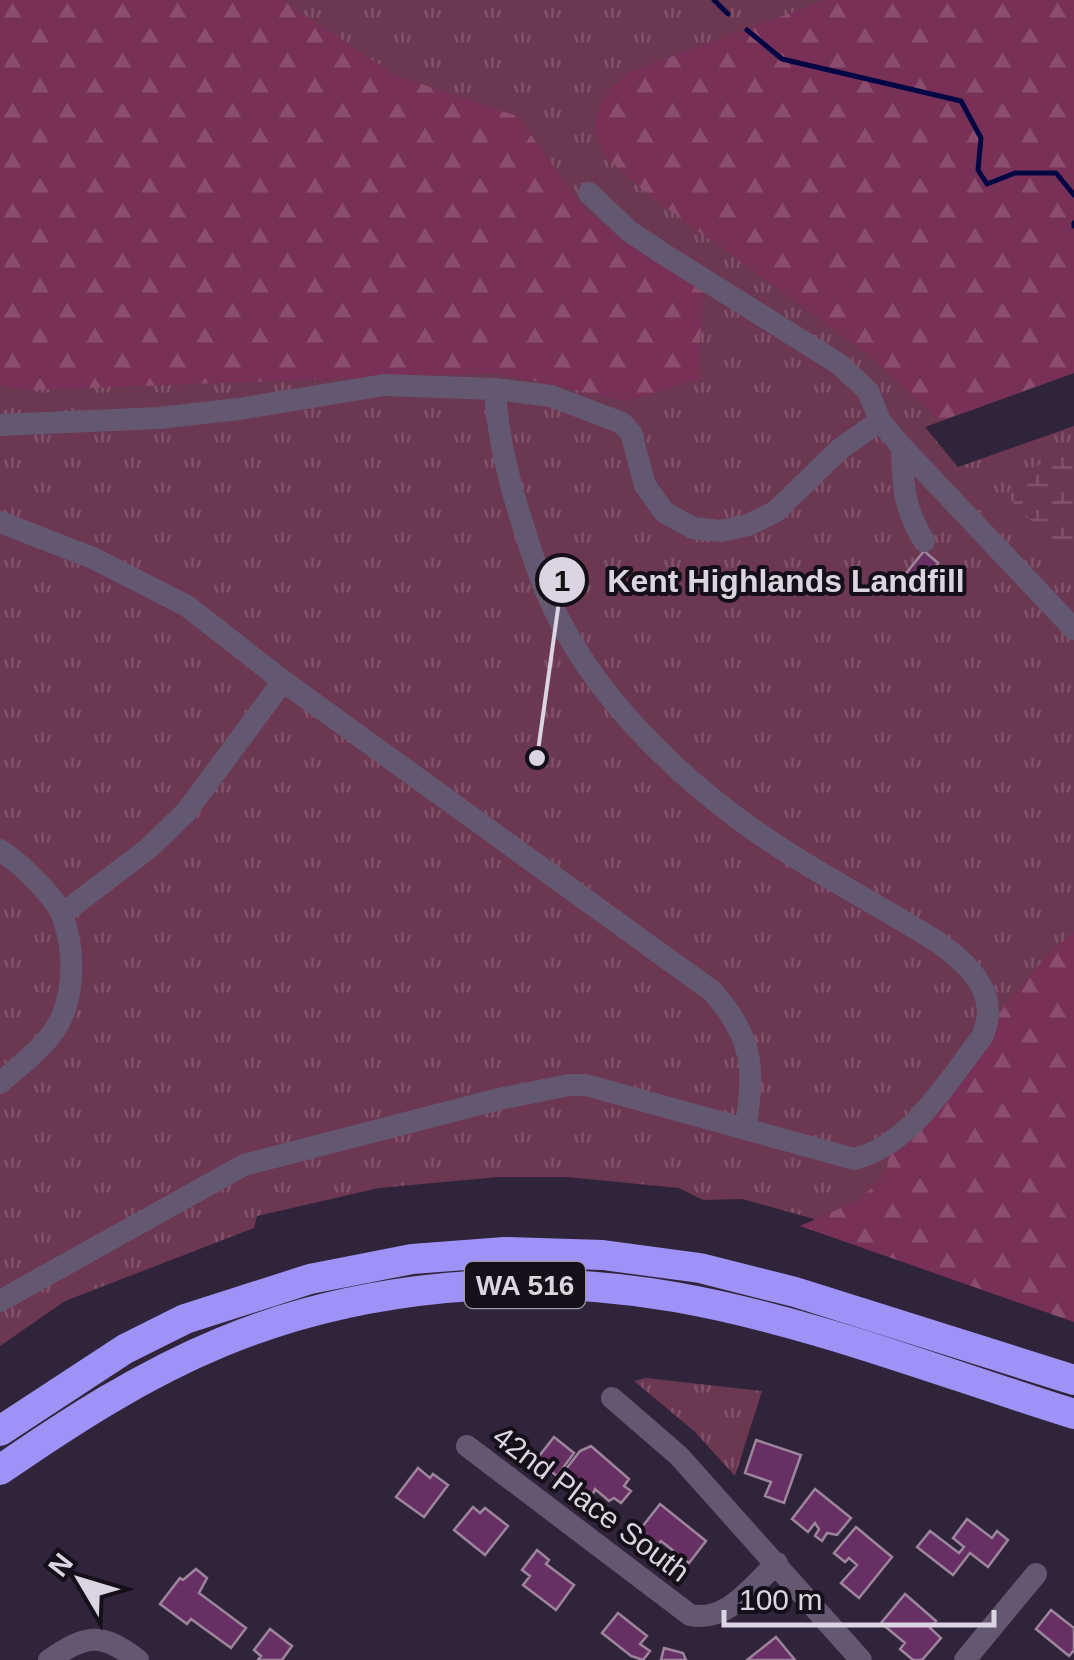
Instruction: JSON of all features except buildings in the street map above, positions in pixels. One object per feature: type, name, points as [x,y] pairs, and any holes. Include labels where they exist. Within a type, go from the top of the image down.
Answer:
[{"type":"highway","name":"WA 516","points":[[0,1431],[124,1349],[185,1319],[310,1279],[412,1259],[505,1252],[602,1255],[700,1268],[795,1292],[1074,1380]]},
{"type":"highway","name":"WA 516","points":[[0,1470],[104,1400],[239,1335],[350,1304],[413,1293],[522,1285],[643,1292],[735,1310],[1074,1414]]},
{"type":"street","points":[[588,193],[628,231],[840,364],[868,391],[880,421],[902,447],[1074,630]]},
{"type":"street","points":[[0,425],[159,418],[384,385],[495,389],[550,396],[622,423],[631,433],[652,497],[677,521],[704,531],[734,530],[775,512],[840,449],[880,421]]},
{"type":"street","points":[[0,1302],[244,1165],[569,1084],[586,1085],[854,1158],[868,1155],[921,1115],[982,1037],[990,1013],[984,992],[968,967],[939,943],[736,817],[695,785],[622,710],[572,644],[534,563],[500,442],[495,389]]},
{"type":"street","points":[[902,447],[903,495],[907,512],[924,541]]},
{"type":"street","points":[[0,522],[93,558],[187,606],[283,681],[712,991],[744,1036],[752,1094],[745,1130]]},
{"type":"street","points":[[62,914],[149,848],[186,812],[283,681]]},
{"type":"street","points":[[0,850],[26,870],[62,914],[71,954],[70,985],[63,1014],[38,1050],[0,1083]]},
{"type":"street","points":[[612,1398],[679,1456],[861,1660]]},
{"type":"street","name":"42nd Place South","points":[[467,1446],[690,1615],[702,1618],[721,1613],[777,1563]]},
{"type":"street","points":[[965,1660],[1036,1574]]},
{"type":"street","points":[[50,1660],[84,1640],[111,1642],[138,1660]]},
{"type":"green space","points":[[0,0],[1074,0],[1074,373],[925,427],[958,467],[1074,426],[1074,1252],[836,1225],[742,1199],[703,1200],[679,1188],[567,1177],[498,1177],[379,1188],[257,1216],[254,1228],[65,1301],[0,1346]]},
{"type":"green space","points":[[0,0],[282,0],[395,75],[517,116],[588,213],[703,292],[698,379],[627,401],[497,373],[30,390],[0,385]]},
{"type":"green space","points":[[826,0],[1074,0],[1074,373],[940,421],[869,355],[650,196],[604,155],[594,127],[598,107],[611,88],[630,72]]},
{"type":"green space","points":[[1074,444],[1074,564],[1008,497],[1030,470]]},
{"type":"green space","points":[[1074,932],[1074,1322],[800,1226],[859,1200],[886,1173],[891,1145],[1048,954]]},
{"type":"green space","points":[[646,1378],[762,1391],[735,1476],[694,1431],[634,1381]]},
{"type":"waterway","points":[[714,0],[728,14]]},
{"type":"waterway","points":[[747,30],[782,59],[961,101],[981,138],[978,170],[987,184],[1015,173],[1056,173],[1074,195]]},
{"type":"place","name":"Kent Highlands Landfill","points":[[537,758]]}]
